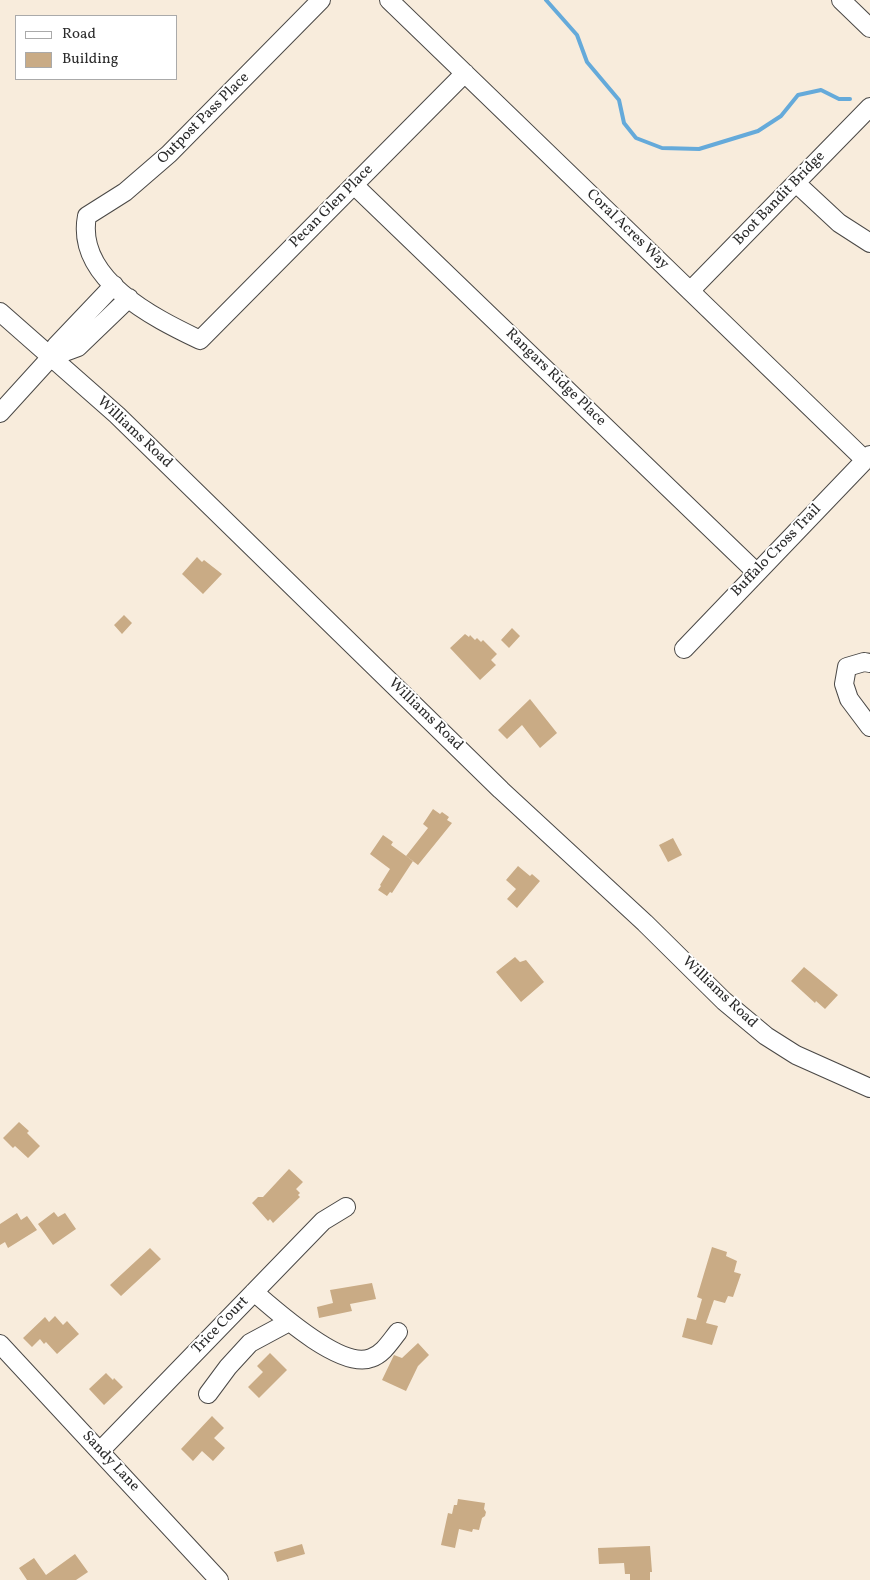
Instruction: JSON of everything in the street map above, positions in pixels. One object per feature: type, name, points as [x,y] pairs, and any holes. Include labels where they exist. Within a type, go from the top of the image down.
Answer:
[{"type":"street","name":"Outpost Pass Place","points":[[114,285],[105,277],[94,262],[84,230],[87,216],[125,192],[169,154],[321,0]]},
{"type":"street","name":"Coral Acres Way","points":[[389,0],[690,291],[867,458]]},
{"type":"street","points":[[841,0],[870,28]]},
{"type":"street","name":"Pecan Glen Place","points":[[128,298],[159,320],[200,340],[465,73]]},
{"type":"street","name":"Boot Bandit Bridge","points":[[690,291],[870,107]]},
{"type":"street","points":[[796,183],[839,223],[870,243]]},
{"type":"street","name":"Rangars Ridge Place","points":[[354,185],[756,572]]},
{"type":"street","points":[[0,413],[51,357],[56,346],[114,285],[128,298],[78,347],[51,357]]},
{"type":"street","name":"Williams Road","points":[[0,312],[117,415],[494,783],[645,923],[724,1001],[766,1036],[796,1055],[870,1088]]},
{"type":"street","name":"Buffalo Cross Trail","points":[[684,649],[867,458]]},
{"type":"street","points":[[870,663],[864,662],[847,667],[844,684],[849,699],[870,727]]},
{"type":"street","name":"Trice Court","points":[[100,1451],[323,1221],[346,1207]]},
{"type":"street","points":[[254,1292],[289,1322],[338,1354],[359,1360],[371,1358],[386,1348],[398,1332]]},
{"type":"street","points":[[208,1394],[228,1367],[250,1343],[289,1322]]},
{"type":"street","name":"Sandy Lane","points":[[0,1344],[219,1580]]},
{"type":"building","points":[[197,557],[222,574],[203,594],[182,574]]},
{"type":"building","points":[[124,615],[132,623],[122,634],[114,625]]},
{"type":"building","points":[[512,628],[520,636],[509,648],[501,640]]},
{"type":"building","points":[[465,634],[469,637],[470,635],[475,640],[477,638],[481,642],[483,640],[497,654],[491,660],[496,665],[480,680],[450,648]]},
{"type":"building","points":[[530,699],[557,733],[540,748],[522,725],[507,739],[498,730]]},
{"type":"building","points":[[433,809],[449,817],[447,820],[452,823],[418,865],[406,856],[428,828],[423,824]]},
{"type":"building","points":[[383,835],[393,842],[391,845],[413,861],[392,893],[390,892],[387,896],[378,890],[390,869],[370,854]]},
{"type":"building","points":[[673,838],[682,855],[668,862],[659,845]]},
{"type":"building","points":[[518,866],[530,876],[532,874],[540,881],[517,908],[507,899],[516,889],[506,880]]},
{"type":"building","points":[[515,957],[520,962],[526,960],[544,982],[521,1002],[496,972]]},
{"type":"building","points":[[804,967],[838,995],[825,1009],[816,1001],[815,1003],[791,981]]},
{"type":"building","points":[[19,1122],[29,1131],[27,1133],[40,1146],[28,1158],[15,1146],[13,1148],[3,1138]]},
{"type":"building","points":[[289,1169],[303,1182],[296,1189],[300,1193],[298,1195],[300,1197],[273,1223],[270,1219],[268,1221],[252,1203],[258,1197],[263,1197]]},
{"type":"building","points":[[54,1212],[58,1217],[65,1213],[76,1229],[53,1245],[38,1224]]},
{"type":"building","points":[[17,1213],[21,1220],[27,1216],[37,1230],[8,1248],[5,1242],[0,1245],[0,1224]]},
{"type":"building","points":[[712,1247],[727,1252],[726,1256],[737,1261],[734,1272],[741,1274],[733,1297],[728,1296],[725,1303],[714,1300],[706,1323],[718,1326],[712,1345],[682,1337],[687,1318],[696,1320],[702,1299],[697,1297]]},
{"type":"building","points":[[150,1248],[161,1259],[121,1296],[110,1285]]},
{"type":"building","points":[[372,1283],[376,1299],[350,1304],[352,1311],[319,1318],[317,1307],[333,1303],[330,1290]]},
{"type":"building","points":[[55,1316],[63,1325],[67,1321],[79,1334],[57,1354],[46,1342],[44,1344],[40,1339],[32,1347],[23,1338],[45,1317],[49,1322]]},
{"type":"building","points":[[418,1343],[429,1355],[418,1366],[406,1391],[382,1380],[394,1355],[402,1358]]},
{"type":"building","points":[[270,1353],[287,1370],[259,1398],[248,1387],[263,1372],[257,1366]]},
{"type":"building","points":[[106,1373],[123,1387],[104,1405],[89,1389]]},
{"type":"building","points":[[212,1416],[224,1428],[214,1438],[225,1448],[213,1461],[202,1451],[193,1461],[181,1449]]},
{"type":"building","points":[[458,1499],[485,1503],[484,1509],[486,1512],[482,1518],[479,1530],[473,1529],[472,1532],[459,1529],[455,1548],[441,1545],[448,1513],[452,1514]]},
{"type":"building","points":[[302,1544],[305,1554],[277,1562],[274,1552]]},
{"type":"building","points":[[650,1546],[652,1572],[650,1572],[650,1580],[630,1580],[630,1574],[625,1574],[624,1563],[599,1564],[598,1548]]},
{"type":"building","points":[[75,1554],[88,1572],[76,1580],[27,1580],[19,1568],[34,1558],[46,1575]]},
{"type":"waterway","points":[[546,0],[577,35],[587,62],[619,100],[624,123],[636,138],[662,148],[699,149],[758,131],[781,116],[798,95],[821,90],[839,99],[850,99]]}]
